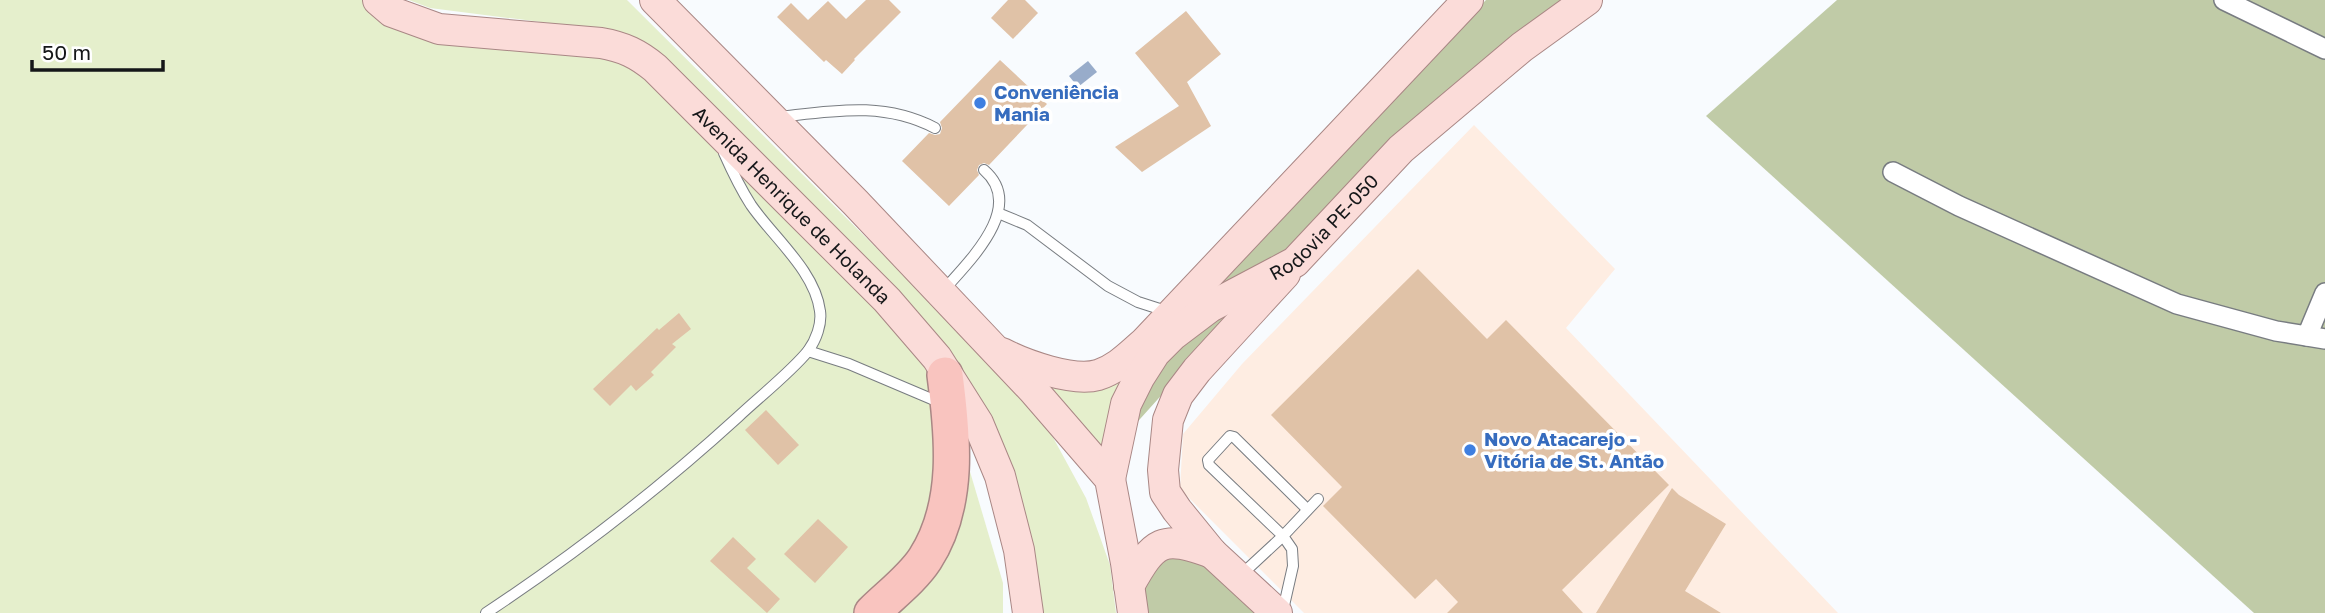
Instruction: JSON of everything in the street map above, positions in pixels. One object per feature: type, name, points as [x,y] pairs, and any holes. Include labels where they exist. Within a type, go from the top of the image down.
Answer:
[{"type":"highway","points":[[872,613],[924,562],[940,528],[950,487],[952,465],[948,390]]},
{"type":"main road","name":"Avenida Henrique de Holanda","points":[[378,0],[393,12],[439,29],[580,40],[622,47],[637,54],[655,68],[887,300],[937,358],[948,390],[978,423],[1000,476],[1019,550],[1028,613]]},
{"type":"main road","points":[[655,0],[1033,390],[1110,479],[1131,600]]},
{"type":"main road","points":[[992,348],[1043,369],[1066,374],[1095,376],[1120,364],[1172,313],[1468,0]]},
{"type":"main road","name":"Rodovia PE-050","points":[[1110,479],[1126,404],[1155,353],[1173,335],[1210,307],[1295,262],[1401,149],[1522,47],[1587,0]]},
{"type":"main road","points":[[1278,613],[1212,553],[1177,510],[1165,492],[1164,470],[1168,420],[1178,395],[1197,370],[1258,306],[1295,262]]},
{"type":"main road","points":[[1131,600],[1143,560],[1157,547],[1168,542],[1184,542],[1212,553]]},
{"type":"street","points":[[2224,0],[2325,49]]},
{"type":"street","points":[[1894,172],[1959,206],[2177,304],[2252,325],[2316,337],[2325,293]]},
{"type":"lane","points":[[771,117],[837,110],[870,110],[901,113],[934,128]]},
{"type":"lane","points":[[486,613],[535,581],[649,495],[714,439],[808,351],[819,329],[821,314],[806,277],[795,259],[752,207],[713,127]]},
{"type":"lane","points":[[941,294],[982,244],[993,228],[998,214],[996,187],[984,170]]},
{"type":"lane","points":[[998,214],[1027,225],[1108,286],[1138,302],[1172,313]]},
{"type":"lane","points":[[808,351],[948,390]]},
{"type":"lane","points":[[1283,613],[1293,566],[1292,549],[1283,536],[1209,465],[1208,460],[1230,436],[1234,437],[1307,509]]},
{"type":"lane","points":[[1239,577],[1318,499]]},
{"type":"shaded area","points":[[1474,125],[1615,269],[1566,328],[1838,613],[1304,613],[1180,489],[1183,434],[1242,364]]},
{"type":"green space","points":[[0,0],[378,0],[393,12],[622,47],[945,375],[924,562],[869,613],[0,613]]},
{"type":"green space","points":[[409,0],[627,0],[964,335],[1049,430],[1086,498],[1110,565],[1116,613],[1040,613],[1012,476],[900,301],[588,28],[430,8]]},
{"type":"green space","points":[[1486,0],[1568,0],[1369,164],[1114,448],[1134,363]]},
{"type":"green space","points":[[1837,0],[2325,0],[2325,613],[2254,613],[1706,116]]},
{"type":"green space","points":[[1126,370],[1111,466],[1029,374]]},
{"type":"green space","points":[[963,448],[1003,583],[1003,613],[885,613]]},
{"type":"green space","points":[[1192,555],[1268,613],[1140,613],[1137,593],[1159,565],[1172,558]]},
{"type":"water","points":[[1088,61],[1097,72],[1078,87],[1069,76]]},
{"type":"building","points":[[866,0],[889,0],[901,12],[842,74],[826,60],[824,62],[777,17],[791,3],[808,20],[828,1],[846,19]]},
{"type":"building","points":[[1008,0],[1025,0],[1038,13],[1013,39],[991,18]]},
{"type":"building","points":[[1186,11],[1221,54],[1187,82],[1211,126],[1142,172],[1115,147],[1179,106],[1135,53]]},
{"type":"building","points":[[1000,60],[1047,104],[989,165],[979,165],[979,175],[949,206],[902,161],[929,133],[940,134],[940,122]]},
{"type":"building","name":"Novo Atacarejo - Vitória de St. Antão","points":[[1418,269],[1487,339],[1506,320],[1669,485],[1562,590],[1583,613],[1447,613],[1458,602],[1436,579],[1415,599],[1323,506],[1342,487],[1271,415]]},
{"type":"building","points":[[679,313],[691,329],[672,344],[676,347],[651,372],[654,375],[636,391],[631,385],[610,406],[593,389],[657,328],[659,330]]},
{"type":"building","points":[[766,410],[799,445],[778,465],[745,430]]},
{"type":"building","points":[[1672,488],[1726,524],[1685,591],[1721,613],[1596,613]]},
{"type":"building","points":[[818,519],[848,547],[815,583],[784,554]]},
{"type":"building","points":[[733,537],[756,559],[747,568],[780,599],[767,613],[710,561]]},
{"type":"place","name":"Conveniência Mania","points":[[980,103]]},
{"type":"place","name":"Novo Atacarejo - Vitória de St. Antão","points":[[1470,450]]}]
